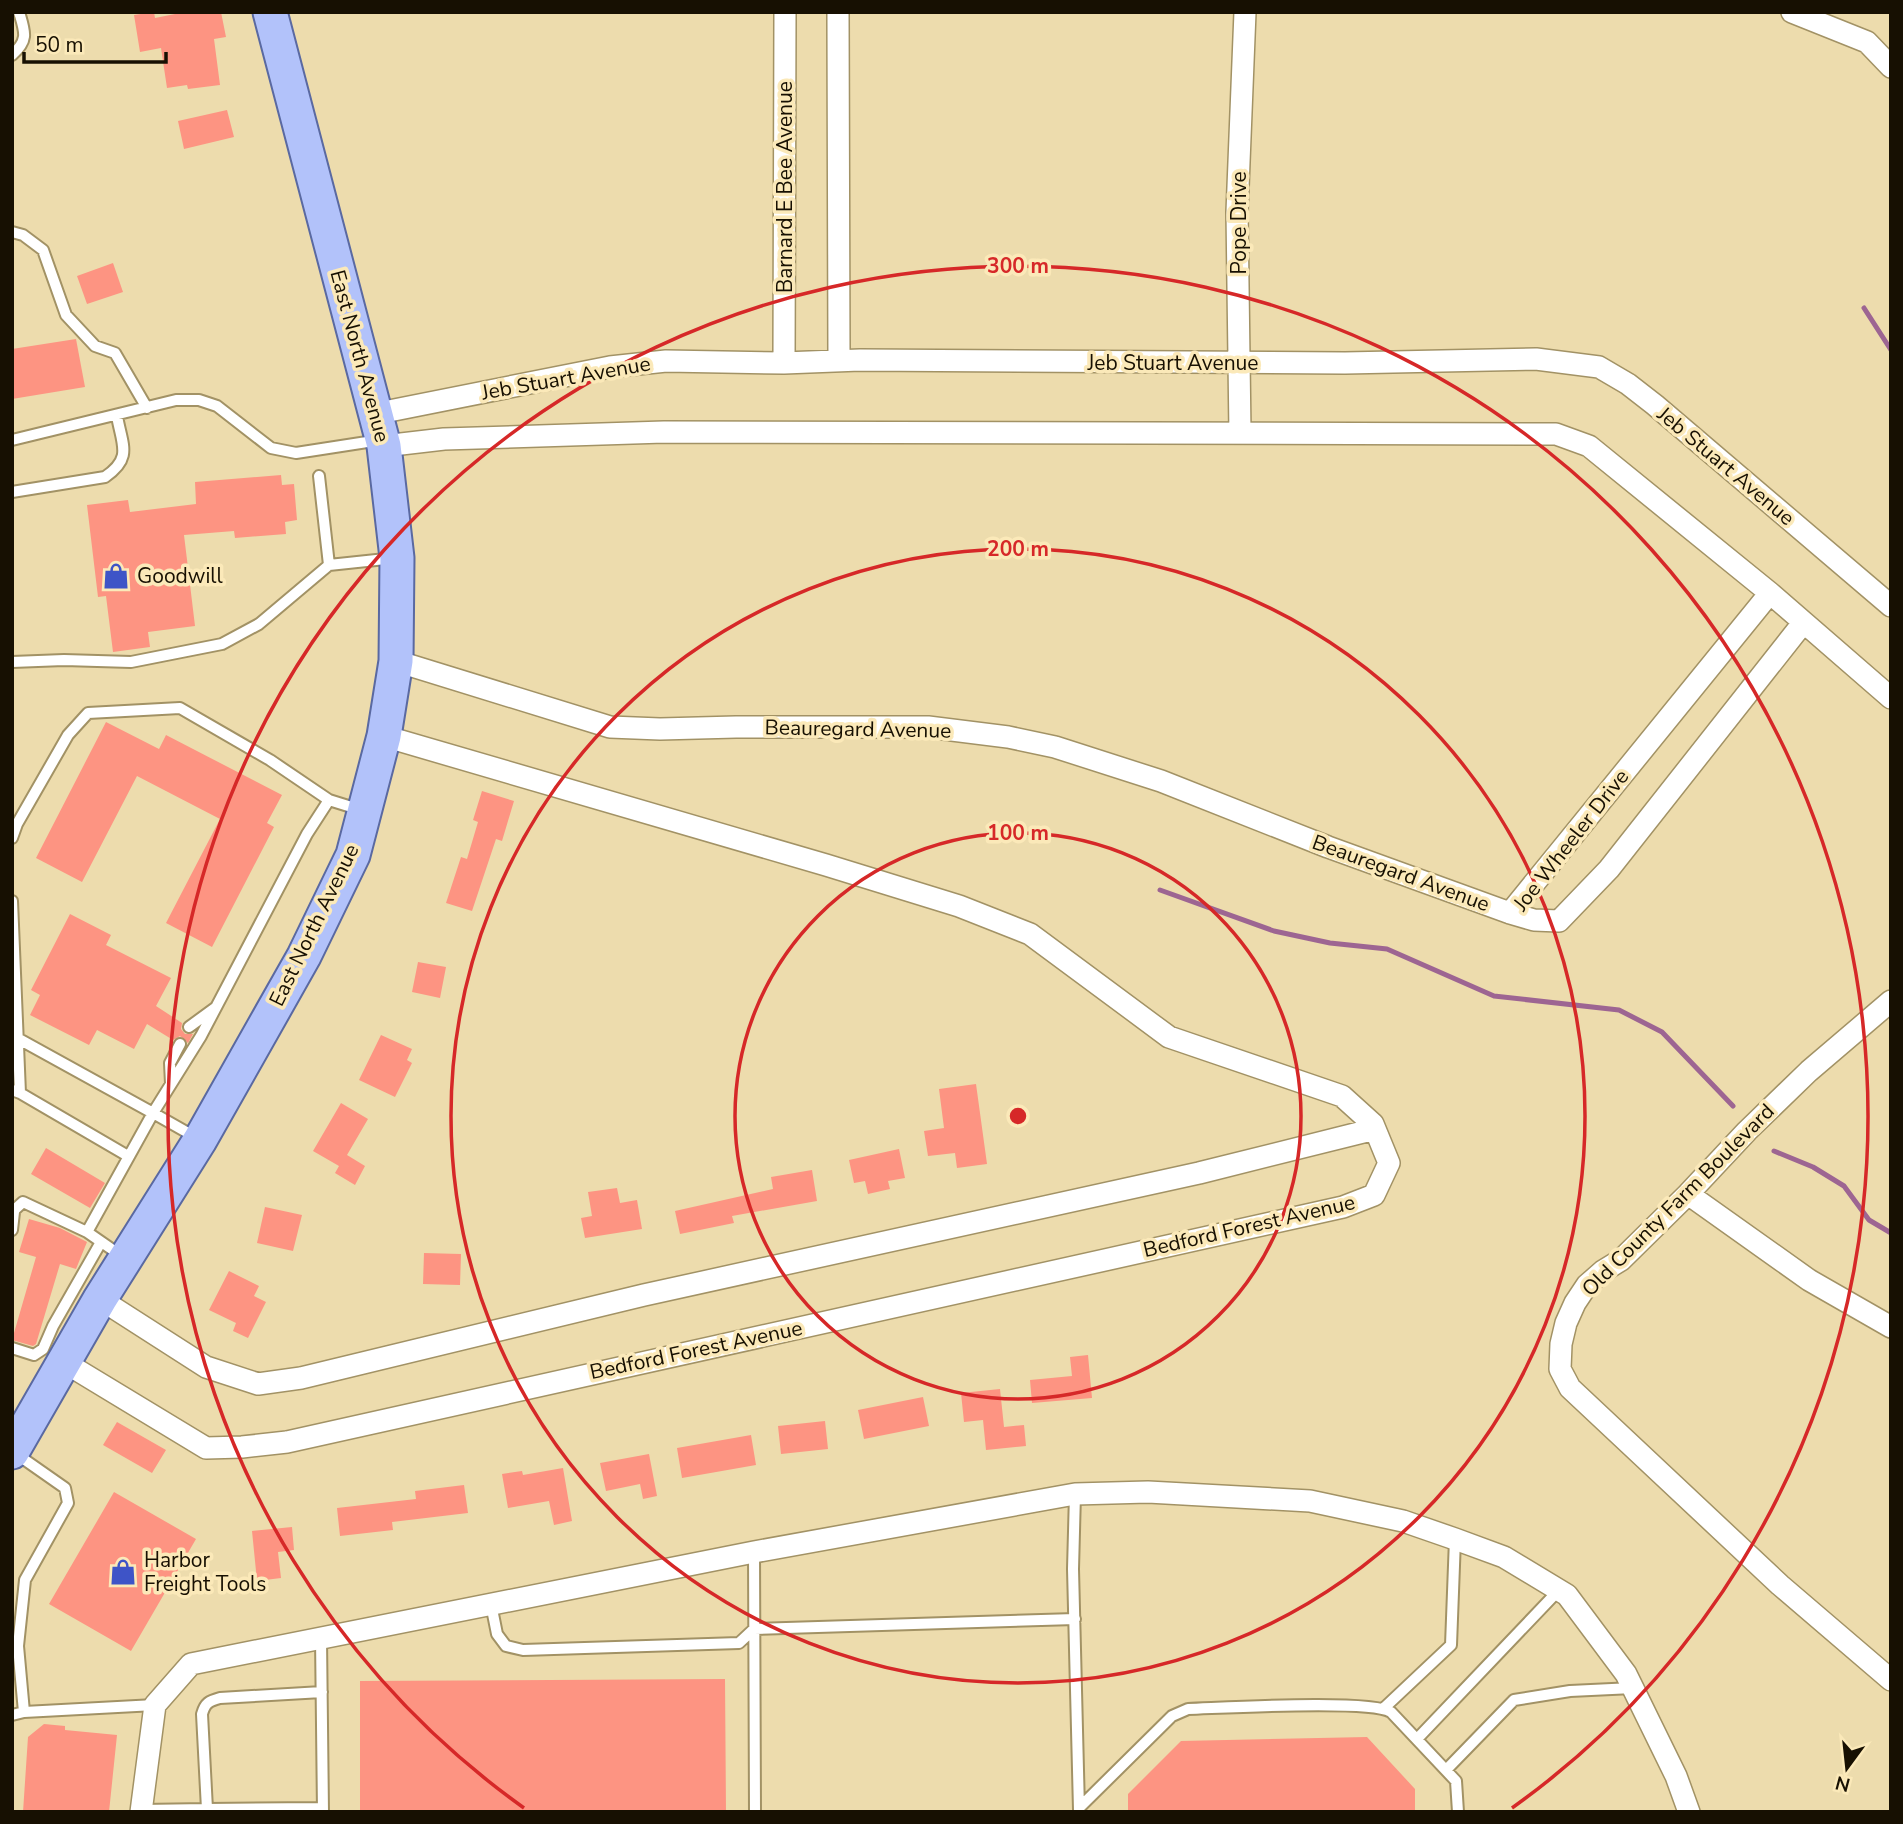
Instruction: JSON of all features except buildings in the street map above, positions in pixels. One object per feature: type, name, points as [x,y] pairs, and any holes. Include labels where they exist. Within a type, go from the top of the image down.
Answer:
[{"type":"main road","name":"East North Avenue","points":[[13,1451],[60,1351],[100,1298],[113,1250],[200,1140],[304,956],[353,855],[384,736],[396,661],[397,558],[380,433],[270,12]]},
{"type":"street","name":"Barnard E Bee Avenue","points":[[784,363],[785,12]]},
{"type":"street","points":[[838,12],[839,360]]},
{"type":"street","name":"Pope Drive","points":[[1240,433],[1237,212],[1245,12]]},
{"type":"street","points":[[1792,12],[1867,42],[1891,67]]},
{"type":"street","name":"Jeb Stuart Avenue","points":[[380,433],[610,367],[666,361],[1240,363],[1536,359],[1599,367],[1628,384],[1891,606]]},
{"type":"street","points":[[380,433],[444,439],[664,432],[1556,434],[1589,446],[1770,593],[1891,698]]},
{"type":"street","name":"Joe Wheeler Drive","points":[[1770,593],[1510,913],[1534,920],[1559,921],[1609,869],[1803,623]]},
{"type":"street","name":"Beauregard Avenue","points":[[396,661],[610,727],[928,727],[1008,737],[1055,747],[1161,781],[1328,847],[1510,913]]},
{"type":"street","points":[[384,736],[826,865],[959,906],[1030,934],[1169,1037],[1342,1096],[1375,1129]]},
{"type":"street","name":"Old County Farm Boulevard","points":[[1891,1000],[1809,1071],[1621,1259],[1587,1286],[1566,1323],[1561,1344],[1560,1369],[1570,1388],[1780,1586],[1891,1680]]},
{"type":"street","points":[[100,1298],[206,1367],[258,1384],[301,1378],[644,1295],[1199,1173],[1375,1129]]},
{"type":"street","name":"Bedford Forest Avenue","points":[[60,1351],[206,1448],[287,1442],[1343,1207],[1374,1195],[1389,1163],[1375,1129]]},
{"type":"street","points":[[1688,1194],[1809,1280],[1891,1326]]},
{"type":"street","points":[[141,1811],[155,1705],[191,1664],[754,1552],[1075,1494],[1148,1492],[1310,1502],[1402,1521],[1504,1558],[1559,1590],[1575,1605],[1626,1674],[1676,1776],[1689,1812]]},
{"type":"lane","points":[[12,55],[21,47],[25,33],[19,12]]},
{"type":"lane","points":[[12,232],[23,235],[43,250],[66,315],[95,346],[115,353],[147,408]]},
{"type":"lane","points":[[12,440],[176,400],[199,400],[217,406],[271,448],[296,453],[380,433]]},
{"type":"lane","points":[[12,492],[105,477],[117,468],[124,456],[117,416]]},
{"type":"lane","points":[[318,476],[329,565]]},
{"type":"lane","points":[[12,662],[131,662],[222,644],[259,624],[329,565],[397,558]]},
{"type":"lane","points":[[12,838],[17,824],[68,735],[88,713],[180,708],[270,760],[329,800],[364,811]]},
{"type":"lane","points":[[88,1232],[128,1156],[217,1006],[307,834],[329,800]]},
{"type":"lane","points":[[12,901],[18,1038],[16,1092],[128,1156]]},
{"type":"lane","points":[[189,1027],[217,1006]]},
{"type":"lane","points":[[18,1038],[200,1140]]},
{"type":"lane","points":[[171,1084],[170,1063],[180,1044]]},
{"type":"lane","points":[[12,1230],[13,1212],[23,1202],[88,1232],[113,1250],[60,1351],[43,1349],[34,1355],[12,1348]]},
{"type":"lane","points":[[13,1451],[65,1488],[68,1503],[25,1580],[16,1661],[24,1712]]},
{"type":"lane","points":[[1075,1494],[1074,1619],[1079,1809]]},
{"type":"lane","points":[[1384,1708],[1451,1645],[1455,1539]]},
{"type":"lane","points":[[754,1552],[755,1812]]},
{"type":"lane","points":[[1418,1740],[1559,1590]]},
{"type":"lane","points":[[491,1604],[497,1634],[506,1646],[523,1650],[739,1643],[754,1629],[1074,1619]]},
{"type":"lane","points":[[141,1811],[323,1810],[321,1638]]},
{"type":"lane","points":[[1446,1770],[1514,1700],[1570,1691],[1633,1688]]},
{"type":"lane","points":[[207,1809],[202,1714],[204,1705],[220,1698],[322,1692]]},
{"type":"lane","points":[[12,1715],[24,1712],[155,1705]]},
{"type":"lane","points":[[1079,1809],[1172,1716],[1188,1709],[1338,1706],[1384,1708],[1456,1781],[1458,1812]]},
{"type":"waterway","points":[[1864,308],[1891,350]]},
{"type":"waterway","points":[[1160,890],[1274,931],[1330,943],[1387,949],[1494,996],[1619,1010],[1662,1032],[1733,1106]]},
{"type":"waterway","points":[[1774,1151],[1813,1167],[1844,1186],[1869,1220],[1891,1233]]},
{"type":"place","name":"Goodwill","points":[[116,576]]},
{"type":"place","name":"Harbor Freight Tools","points":[[123,1572]]}]
